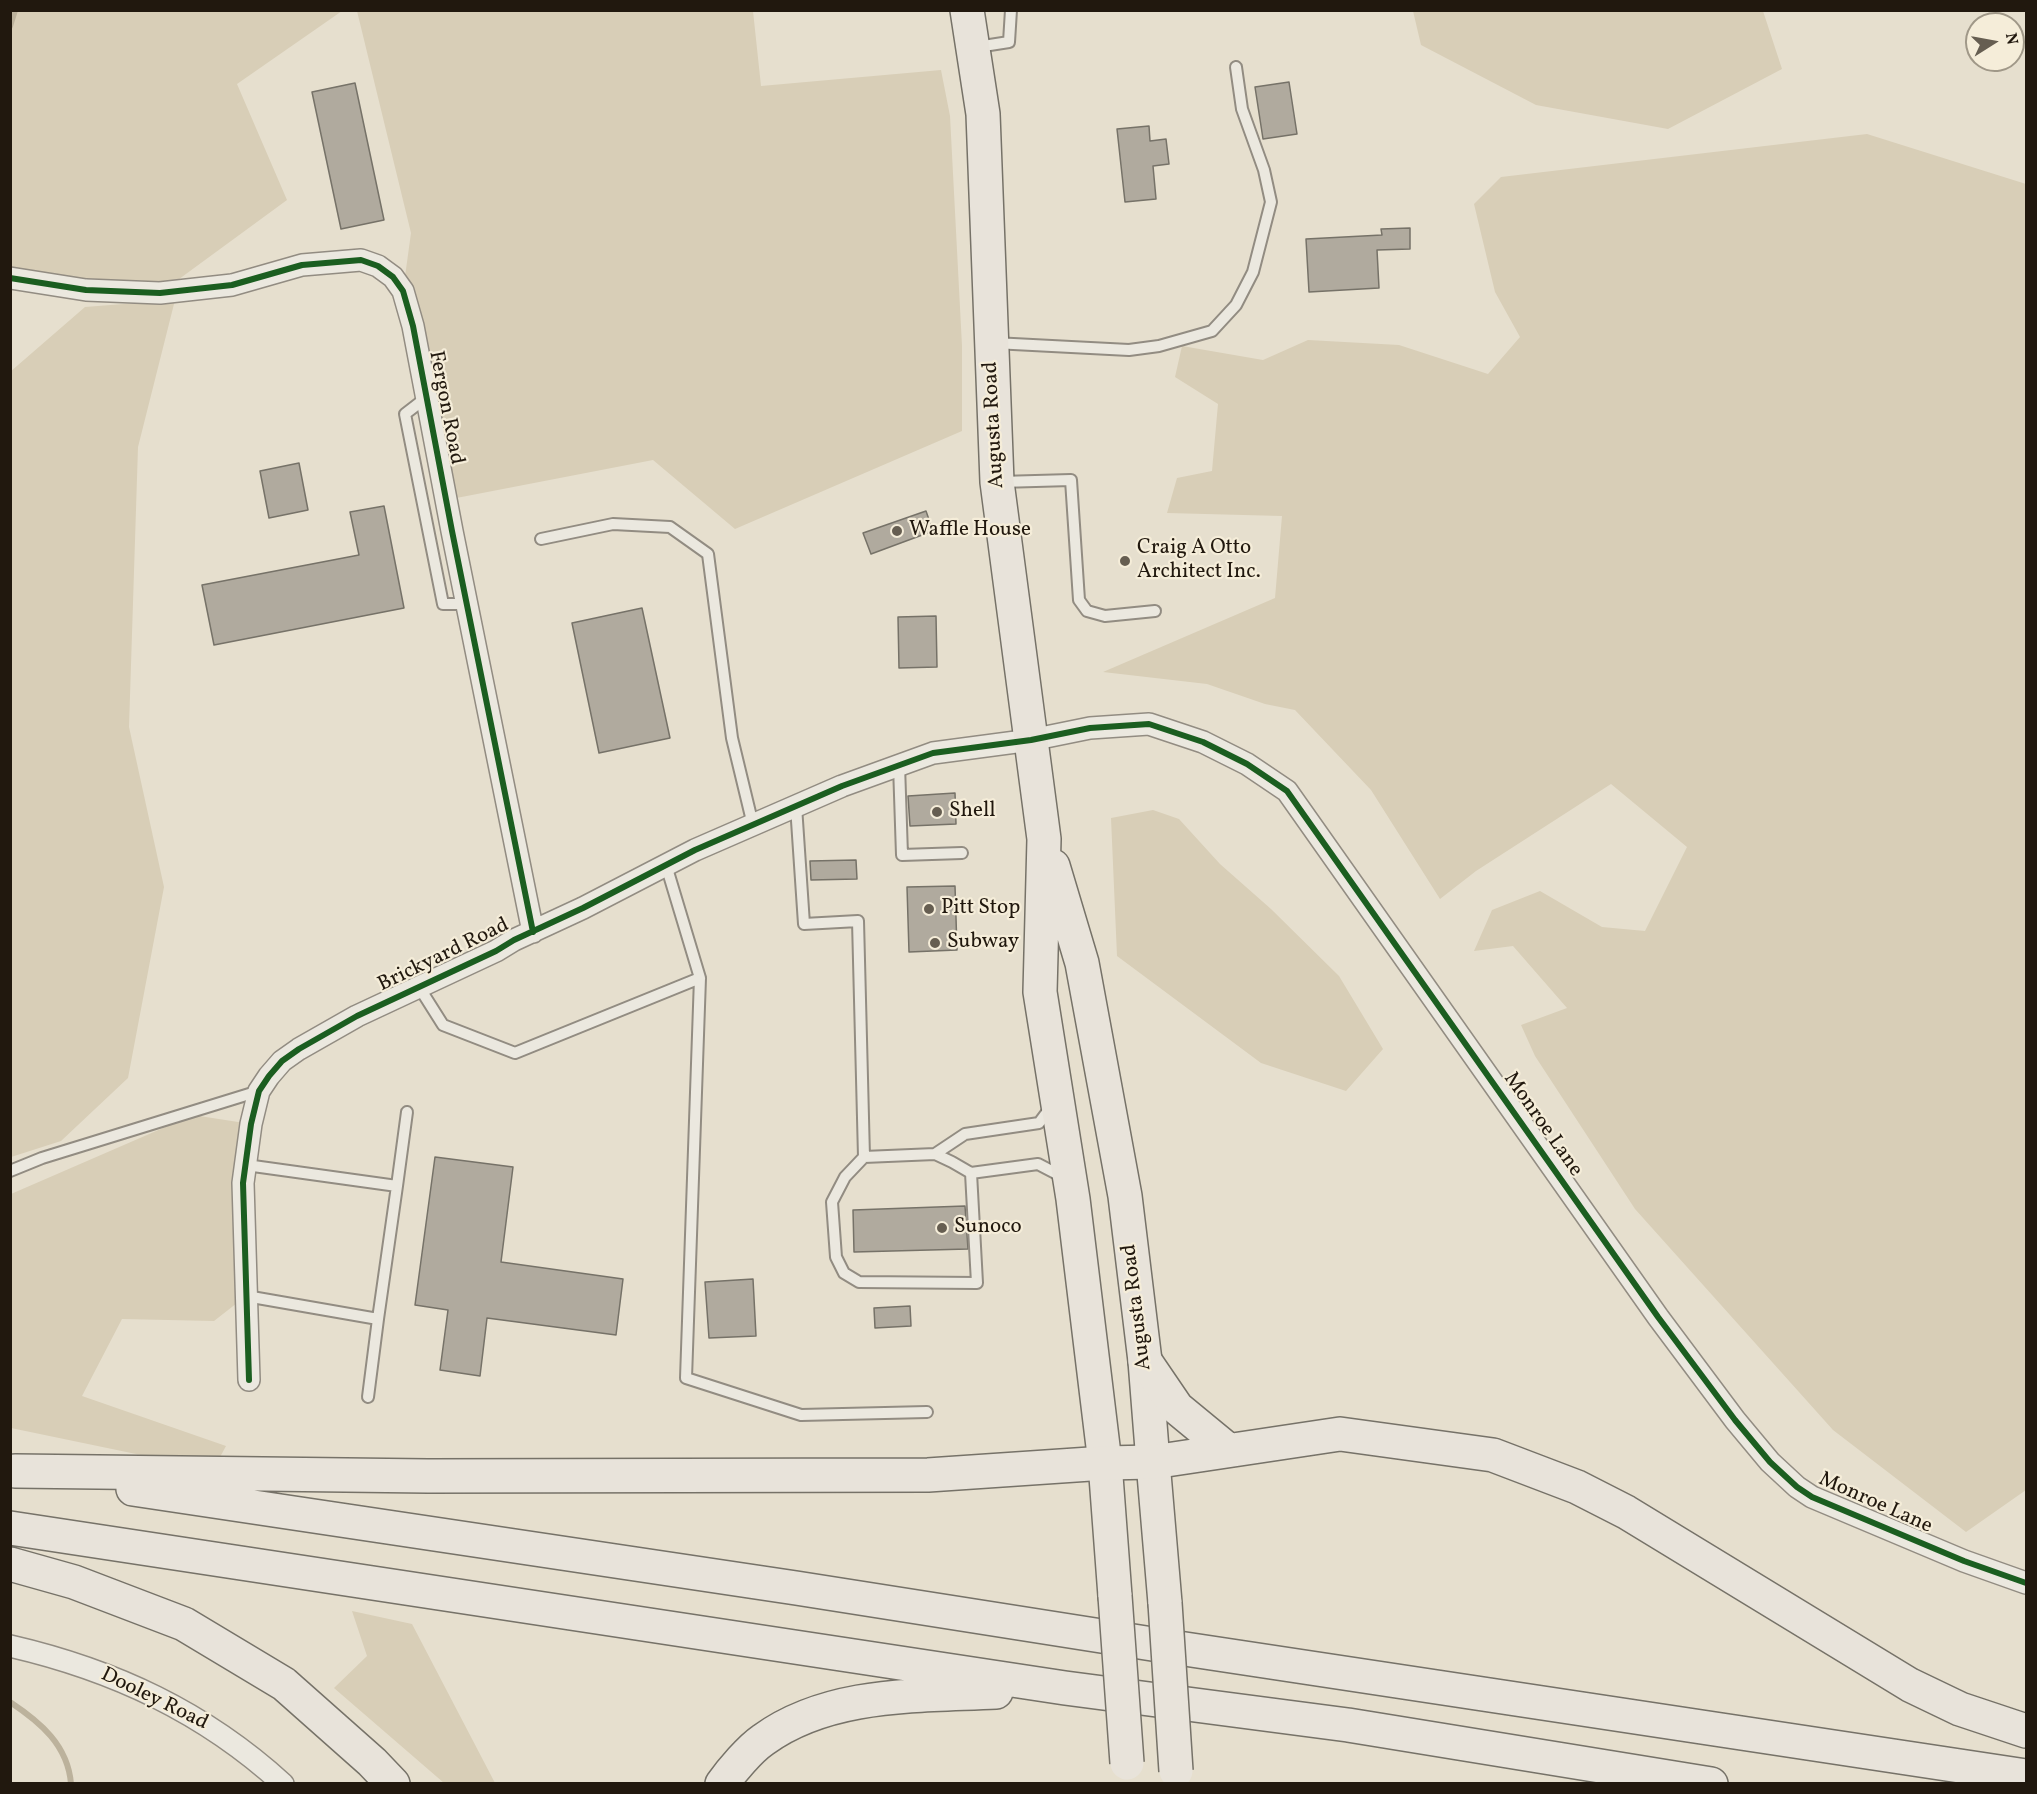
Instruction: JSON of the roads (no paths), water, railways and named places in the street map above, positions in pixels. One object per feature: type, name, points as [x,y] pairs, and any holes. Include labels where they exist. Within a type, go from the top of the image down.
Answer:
[{"type":"main road","name":"Augusta Road","points":[[967,10],[983,114],[997,482],[1044,839],[1040,992],[1070,1180],[1105,1463],[1127,1773]]},
{"type":"main road","name":"Augusta Road","points":[[1044,839],[1082,963],[1125,1196],[1145,1361],[1165,1603],[1176,1777]]},
{"type":"main road","points":[[1145,1361],[1177,1408],[1228,1450]]},
{"type":"main road","points":[[13,1470],[428,1476],[916,1475],[1153,1462],[1340,1434],[1493,1455],[1577,1487],[1626,1512],[1910,1685],[1960,1709],[2026,1731]]},
{"type":"main road","points":[[13,1470],[2026,1776]]},
{"type":"main road","points":[[10,1528],[1065,1688],[1348,1725],[1710,1784]]},
{"type":"main road","points":[[10,1564],[74,1582],[184,1624],[284,1684],[372,1762],[393,1784]]},
{"type":"main road","points":[[722,1784],[762,1740],[796,1721],[828,1708],[893,1698],[1065,1688]]},
{"type":"street","name":"Fergon Road","points":[[10,278],[86,291],[159,293],[223,287],[302,265],[361,260],[378,266],[393,277],[403,291],[413,326],[533,932]]},
{"type":"street","name":"Monroe Lane","points":[[1031,740],[1090,728],[1149,724],[1203,742],[1247,764],[1287,791],[1658,1317],[1735,1420],[1770,1462],[1797,1487],[1812,1497],[1964,1561],[2026,1583]]},
{"type":"street","name":"Brickyard Road","points":[[249,1380],[243,1183],[251,1124],[259,1091],[282,1061],[357,1016],[496,951],[666,866],[796,806],[933,753],[1031,740]]},
{"type":"street","name":"Dooley Road","points":[[10,1646],[95,1671],[138,1688],[181,1709],[220,1734],[283,1784]]},
{"type":"lane","points":[[973,47],[1009,42],[1011,10]]},
{"type":"lane","points":[[990,343],[1129,350],[1159,346],[1212,331],[1236,305],[1253,272],[1271,201],[1264,170],[1242,109],[1236,67]]},
{"type":"lane","points":[[997,482],[1071,480],[1079,600],[1087,610],[1105,616],[1155,611]]},
{"type":"lane","points":[[540,539],[613,524],[670,527],[708,554],[732,738],[753,825]]},
{"type":"lane","points":[[899,765],[902,855],[962,853]]},
{"type":"lane","points":[[796,806],[804,924],[858,921],[864,1157]]},
{"type":"lane","points":[[666,866],[700,978],[686,1378],[801,1415],[927,1412]]},
{"type":"lane","points":[[419,987],[443,1025],[515,1053],[700,978]]},
{"type":"lane","points":[[10,1171],[42,1158],[259,1091]]},
{"type":"lane","points":[[935,1155],[965,1134],[1040,1123],[1057,1098]]},
{"type":"lane","points":[[368,1397],[407,1112]]},
{"type":"lane","points":[[971,1173],[977,1283],[860,1282],[844,1273],[836,1257],[832,1202],[845,1177],[864,1157],[935,1155],[952,1161],[971,1173],[1038,1164],[1070,1180]]},
{"type":"lane","points":[[246,1165],[397,1186]]},
{"type":"lane","points":[[246,1296],[378,1319]]},
{"type":"waterway","points":[[10,26],[15,10]]},
{"type":"waterway","points":[[10,1702],[42,1726],[51,1736],[64,1758],[71,1784]]},
{"type":"place","name":"Waffle House","points":[[897,531]]},
{"type":"place","name":"Craig A Otto Architect Inc.","points":[[1125,561]]},
{"type":"place","name":"Shell","points":[[937,812]]},
{"type":"place","name":"Pitt Stop","points":[[929,909]]},
{"type":"place","name":"Subway","points":[[935,943]]},
{"type":"place","name":"Sunoco","points":[[942,1228]]}]
